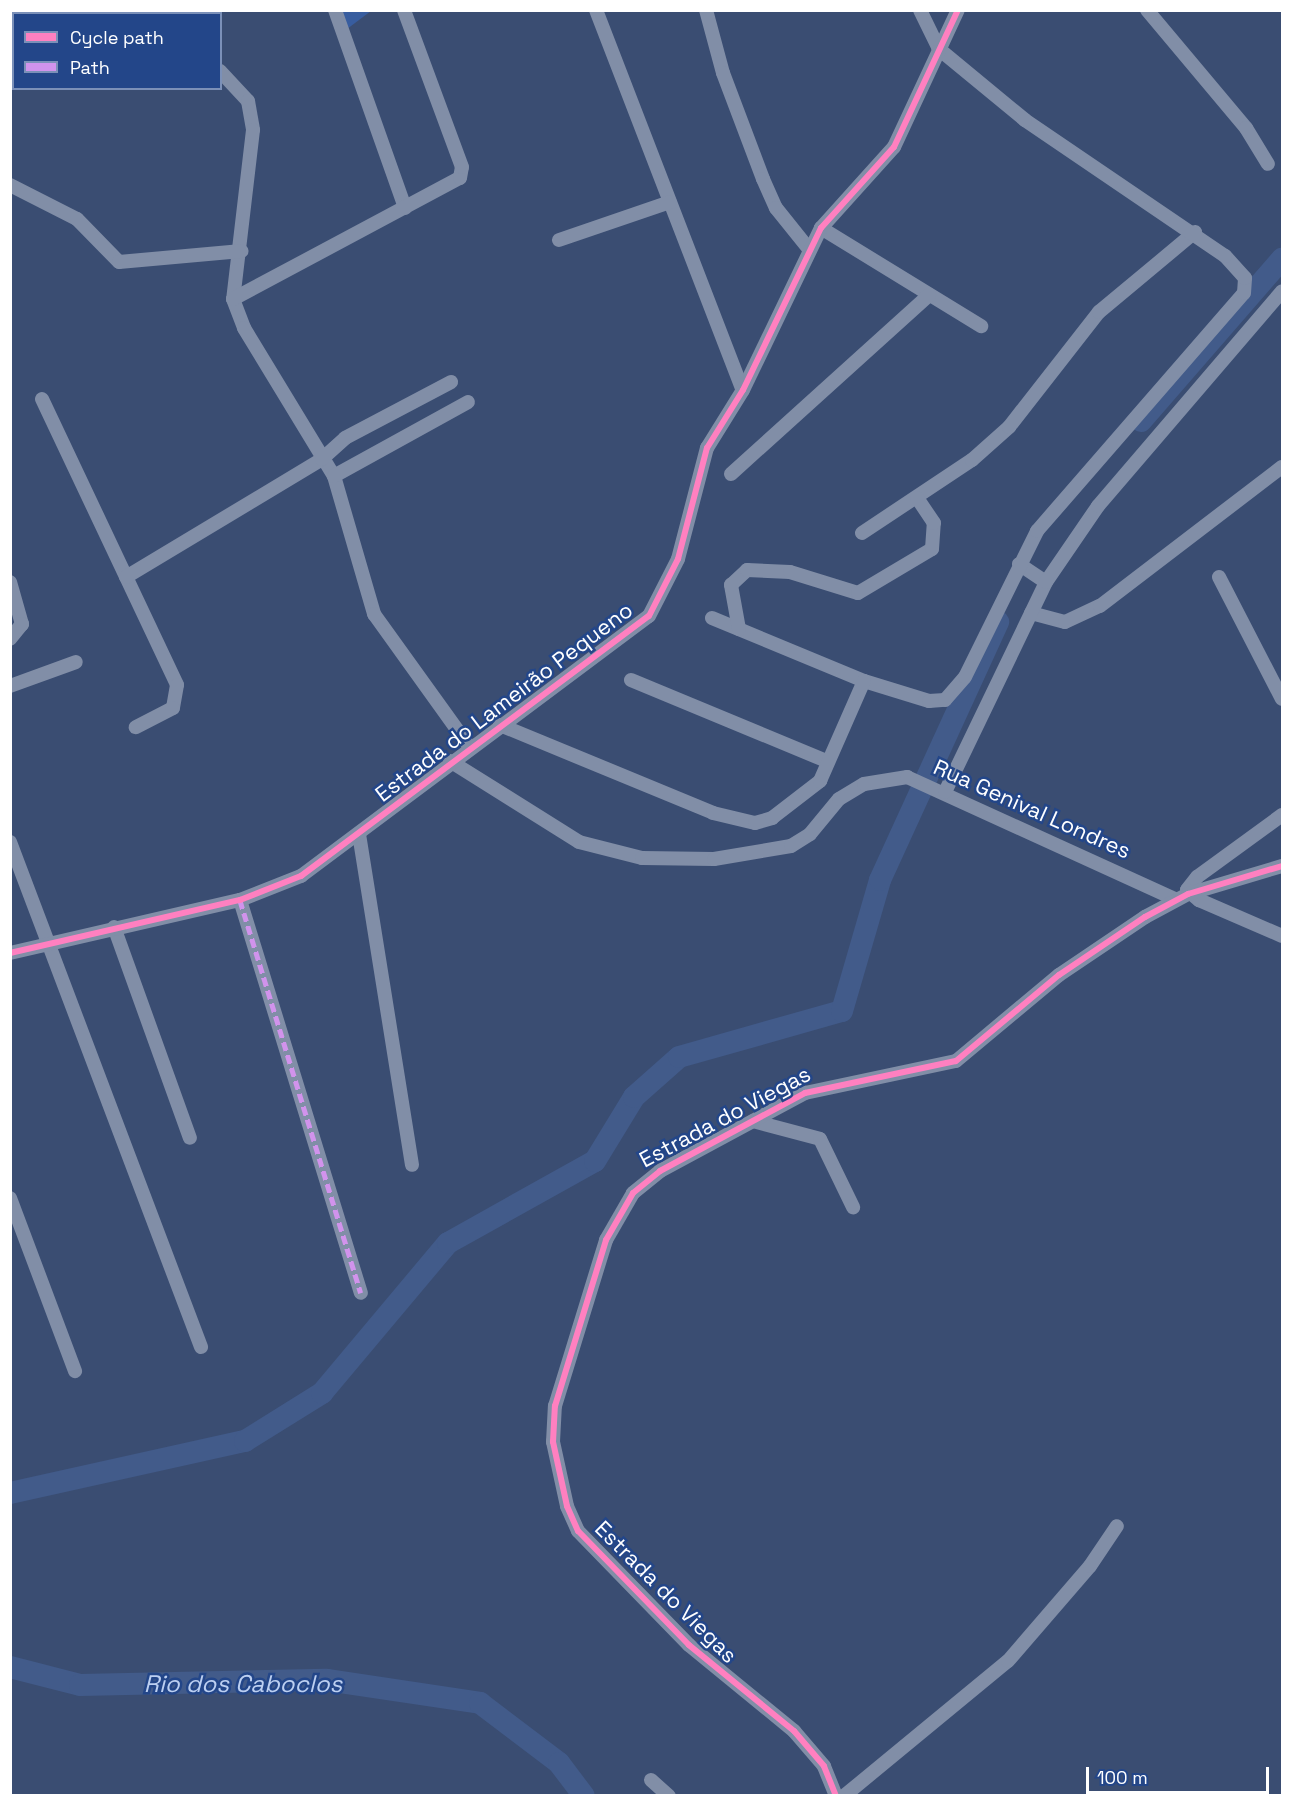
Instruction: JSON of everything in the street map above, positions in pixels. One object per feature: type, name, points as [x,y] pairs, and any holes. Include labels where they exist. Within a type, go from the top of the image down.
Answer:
[{"type":"street","points":[[335,10],[405,208]]},
{"type":"street","points":[[234,299],[405,208],[463,173],[404,10]]},
{"type":"street","points":[[596,10],[743,390]]},
{"type":"street","points":[[706,10],[723,73],[776,208],[809,249]]},
{"type":"street","points":[[712,618],[864,681],[929,701],[953,695],[1019,564],[1044,522],[1244,293],[1239,270],[1195,232],[1025,120],[939,49],[920,10]]},
{"type":"street","name":"Estrada do Lameirão Pequeno","points":[[10,953],[47,941],[240,900],[301,876],[359,834],[469,746],[649,616],[678,559],[707,448],[743,390],[821,228],[894,147],[958,10]]},
{"type":"street","points":[[1147,10],[1246,128],[1268,164]]},
{"type":"street","points":[[222,73],[248,101],[252,121],[242,251],[234,299],[249,338],[334,476],[374,614],[469,746]]},
{"type":"street","points":[[10,185],[77,219],[119,262],[242,251]]},
{"type":"street","points":[[559,240],[670,202]]},
{"type":"street","points":[[821,228],[981,326]]},
{"type":"street","points":[[862,533],[917,498],[1010,427],[1099,312],[1195,232]]},
{"type":"street","points":[[943,791],[1046,582],[1098,507],[1282,291]]},
{"type":"street","points":[[731,474],[929,295]]},
{"type":"street","points":[[126,577],[322,459],[345,438],[451,382]]},
{"type":"street","points":[[42,399],[178,693],[173,708],[136,727]]},
{"type":"street","points":[[334,476],[468,402]]},
{"type":"street","points":[[1031,613],[1065,622],[1100,606],[1282,467]]},
{"type":"street","points":[[739,629],[731,585],[747,570],[790,572],[858,593],[932,549],[934,523],[917,498]]},
{"type":"street","points":[[1019,564],[1046,582]]},
{"type":"street","points":[[1219,577],[1282,699]]},
{"type":"street","points":[[10,582],[22,624],[10,639]]},
{"type":"street","points":[[10,686],[76,662]]},
{"type":"street","points":[[631,680],[827,761]]},
{"type":"street","points":[[500,725],[736,822],[772,818],[792,805],[820,781],[864,681]]},
{"type":"street","name":"Rua Genival Londres","points":[[450,761],[579,842],[642,858],[714,859],[790,846],[810,834],[839,799],[864,784],[907,777],[1182,896],[1282,936]]},
{"type":"street","name":"Estrada do Viegas","points":[[1182,896],[1192,881],[1282,815]]},
{"type":"street","points":[[359,834],[412,1166]]},
{"type":"street","points":[[10,842],[201,1347]]},
{"type":"street","name":"Estrada do Viegas","points":[[836,1796],[824,1766],[794,1731],[688,1645],[578,1531],[557,1473],[553,1442],[560,1379],[617,1216],[633,1193],[660,1171],[753,1121],[832,1084],[956,1061],[1059,975],[1182,896],[1282,866]]},
{"type":"street","points":[[240,900],[361,1293]]},
{"type":"street","points":[[114,927],[190,1138]]},
{"type":"street","points":[[753,1121],[820,1139],[853,1207]]},
{"type":"street","points":[[13,1205],[75,1371]]},
{"type":"street","points":[[844,1796],[1008,1660],[1090,1566],[1117,1526]]},
{"type":"street","points":[[651,1780],[669,1796]]},
{"type":"shaded area","points":[[341,10],[371,11],[347,29]]},
{"type":"waterway","points":[[1141,421],[1282,259]]},
{"type":"waterway","points":[[10,1493],[245,1441],[322,1393],[448,1243],[595,1161],[634,1097],[679,1057],[842,1011],[880,880],[998,622]]},
{"type":"waterway","name":"Rio dos Caboclos","points":[[10,1667],[80,1685],[327,1680],[480,1703],[559,1763],[584,1796]]},
{"type":"marked path","points":[[240,900],[361,1293]]},
{"type":"cycle path","points":[[10,953],[240,900],[301,876],[649,616],[678,559],[707,448],[743,390],[821,228],[894,147],[958,10]]},
{"type":"cycle path","points":[[836,1796],[824,1766],[794,1731],[689,1645],[578,1531],[567,1506],[553,1442],[555,1406],[606,1240],[633,1193],[660,1171],[805,1093],[956,1061],[1059,975],[1145,917],[1188,894],[1282,866]]}]
